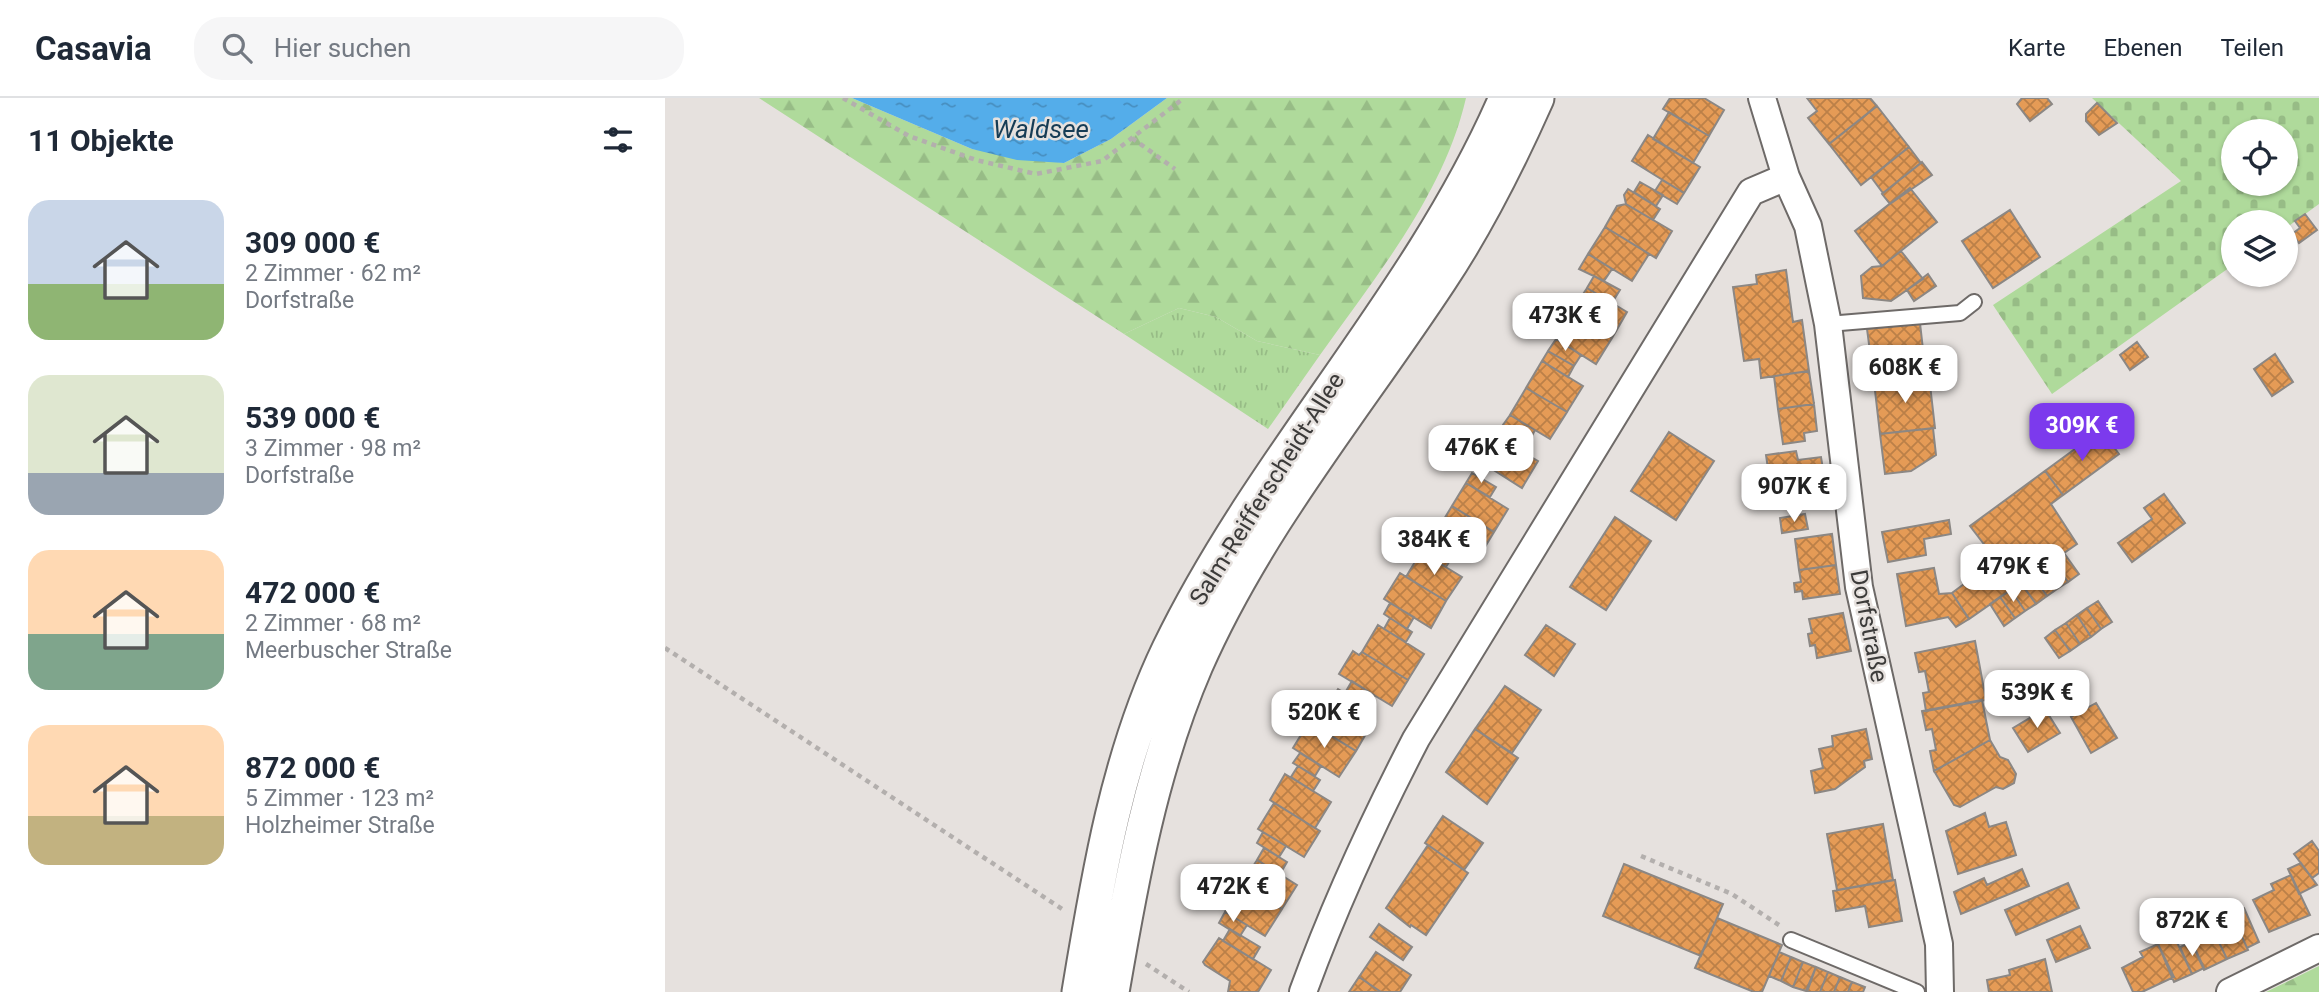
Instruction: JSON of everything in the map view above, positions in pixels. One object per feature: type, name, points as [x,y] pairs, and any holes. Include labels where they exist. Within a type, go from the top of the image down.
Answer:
[{"type":"street","name":"Salm-Reifferscheidt-Allee","points":[[1079,992],[1110,826],[1135,739],[1168,651],[1217,560],[1292,443],[1418,260],[1484,148],[1506,98]]},
{"type":"street","name":"Salm-Reifferscheidt-Allee","points":[[1112,992],[1142,832],[1165,745],[1197,664],[1243,574],[1317,458],[1441,278],[1511,158],[1537,98]]},
{"type":"street","name":"Dorfstraße","points":[[1762,98],[1787,177],[1808,226],[1828,324],[1859,587],[1939,944],[1940,992]]},
{"type":"street","points":[[1303,992],[1335,904],[1370,825],[1416,739],[1751,192],[1787,177]]},
{"type":"street","points":[[2230,992],[2319,948]]},
{"type":"lane","points":[[1828,324],[1960,313],[1973,303]]},
{"type":"lane","points":[[1791,940],[1917,992]]},
{"type":"lane","points":[[1929,992],[1940,992]]},
{"type":"path","points":[[843,98],[909,136],[976,160],[1036,174],[1102,162],[1184,98]]},
{"type":"path","points":[[1132,138],[1175,169]]},
{"type":"path","points":[[665,648],[1072,915],[1090,924]]},
{"type":"path","points":[[1641,856],[1732,894],[1767,920],[1794,932],[1791,940]]},
{"type":"path","points":[[1120,947],[1189,992]]},
{"type":"green space","points":[[759,98],[852,98],[972,149],[1064,163],[1111,139],[1167,98],[1466,98],[1456,133],[1425,201],[1385,264],[1320,355],[1257,341],[1216,317],[1179,308],[1124,334]]},
{"type":"green space","points":[[2092,98],[2319,98],[2319,204],[2298,219],[2298,210],[2221,210],[2221,274],[2052,394],[1993,305],[2181,181]]},
{"type":"green space","points":[[1179,308],[1216,317],[1257,341],[1320,355],[1268,429],[1124,334]]},
{"type":"green space","points":[[2319,966],[2319,992],[2266,992]]},
{"type":"water","name":"Waldsee","points":[[852,98],[1167,98],[1111,139],[1064,163],[1017,160],[972,149]]},
{"type":"building","points":[[1670,98],[1704,98],[1724,110],[1709,136],[1663,109]]},
{"type":"building","points":[[1807,98],[1870,98],[1877,106],[1829,144],[1808,118],[1817,111]]},
{"type":"building","points":[[2022,98],[2047,98],[2052,104],[2030,121],[2017,104]]},
{"type":"building","points":[[2097,103],[2117,123],[2099,135],[2086,121],[2086,114]]},
{"type":"building","points":[[1877,106],[1909,147],[1861,185],[1829,144]]},
{"type":"building","points":[[1669,112],[1709,136],[1693,163],[1653,139]]},
{"type":"building","points":[[1648,135],[1700,167],[1684,193],[1632,161]]},
{"type":"building","points":[[1909,147],[1921,163],[1883,193],[1871,177]]},
{"type":"building","points":[[1922,162],[1932,175],[1890,204],[1882,194]]},
{"type":"building","points":[[1662,180],[1684,193],[1677,204],[1655,191]]},
{"type":"building","points":[[1640,182],[1663,195],[1656,206],[1634,192]]},
{"type":"building","points":[[1910,188],[1937,222],[1882,266],[1855,231]]},
{"type":"building","points":[[1628,189],[1660,209],[1653,220],[1626,204],[1624,195]]},
{"type":"building","points":[[1626,204],[1672,231],[1656,258],[1605,227],[1617,206]]},
{"type":"building","points":[[2010,210],[2040,257],[1993,288],[1962,241]]},
{"type":"building","points":[[2305,214],[2317,230],[2299,243],[2300,228],[2298,219]]},
{"type":"building","points":[[1605,227],[1649,254],[1632,281],[1588,254]]},
{"type":"building","points":[[1901,251],[1923,279],[1891,301],[1863,298],[1861,276],[1872,267],[1882,266]]},
{"type":"building","points":[[1588,254],[1612,269],[1604,281],[1579,269]]},
{"type":"building","points":[[1786,270],[1793,322],[1802,320],[1809,371],[1761,378],[1759,359],[1744,361],[1733,287],[1757,284],[1756,275]]},
{"type":"building","points":[[1928,274],[1936,286],[1914,301],[1907,290]]},
{"type":"building","points":[[1594,276],[1620,290],[1612,303],[1587,288]]},
{"type":"building","points":[[1587,288],[1627,312],[1612,338],[1571,313]]},
{"type":"building","points":[[1571,313],[1612,338],[1596,364],[1556,339]]},
{"type":"building","points":[[1920,323],[1926,376],[1874,382],[1867,329]]},
{"type":"building","points":[[1556,339],[1581,355],[1574,366],[1548,351]]},
{"type":"building","points":[[2137,342],[2148,357],[2130,370],[2120,355]]},
{"type":"building","points":[[1548,351],[1574,366],[1568,377],[1542,361]]},
{"type":"building","points":[[2275,354],[2293,382],[2272,396],[2254,369]]},
{"type":"building","points":[[1542,361],[1583,386],[1567,412],[1526,388]]},
{"type":"building","points":[[1809,371],[1814,404],[1778,409],[1774,376]]},
{"type":"building","points":[[1929,376],[1935,428],[1880,434],[1874,382]]},
{"type":"building","points":[[1526,388],[1567,412],[1550,439],[1510,415]]},
{"type":"building","points":[[1814,404],[1817,431],[1804,433],[1805,441],[1783,444],[1778,409]]},
{"type":"building","points":[[1510,415],[1535,430],[1529,441],[1503,425]]},
{"type":"building","points":[[1503,425],[1529,441],[1522,452],[1496,437]]},
{"type":"building","points":[[1933,428],[1936,455],[1911,471],[1885,474],[1880,434]]},
{"type":"building","points":[[2101,430],[2119,454],[2063,495],[2045,471]]},
{"type":"building","points":[[1669,432],[1714,461],[1676,520],[1631,491]]},
{"type":"building","points":[[1496,437],[1538,461],[1522,488],[1481,462]]},
{"type":"building","points":[[1796,451],[1798,460],[1821,457],[1826,487],[1801,490],[1802,498],[1773,502],[1766,455]]},
{"type":"building","points":[[2045,471],[2063,495],[2051,504],[2077,544],[1969,619],[1952,593],[1996,560],[1970,526]]},
{"type":"building","points":[[1472,473],[1496,487],[1490,497],[1466,483]]},
{"type":"building","points":[[1466,483],[1508,509],[1494,532],[1452,506]]},
{"type":"building","points":[[2164,494],[2185,523],[2132,562],[2118,543],[2152,519],[2144,508]]},
{"type":"building","points":[[1452,506],[1494,532],[1480,555],[1438,529]]},
{"type":"building","points":[[1805,514],[1808,529],[1782,533],[1780,518]]},
{"type":"building","points":[[1615,517],[1651,541],[1606,610],[1570,587]]},
{"type":"building","points":[[1949,520],[1951,534],[1924,539],[1926,555],[1888,562],[1882,532]]},
{"type":"building","points":[[1438,529],[1460,543],[1454,554],[1431,540]]},
{"type":"building","points":[[1832,534],[1836,565],[1799,570],[1795,539]]},
{"type":"building","points":[[1429,539],[1454,554],[1446,567],[1421,552]]},
{"type":"building","points":[[1421,552],[1462,577],[1446,601],[1406,577]]},
{"type":"building","points":[[2064,553],[2079,574],[2068,582],[2053,561]]},
{"type":"building","points":[[2053,561],[2068,582],[2057,589],[2043,568]]},
{"type":"building","points":[[1836,565],[1840,594],[1803,599],[1802,591],[1795,592],[1794,583],[1801,582],[1799,570]]},
{"type":"building","points":[[1934,568],[1939,594],[1952,593],[1969,619],[1956,627],[1948,617],[1906,626],[1897,574]]},
{"type":"building","points":[[2043,568],[2057,589],[2047,596],[2032,575]]},
{"type":"building","points":[[1400,573],[1446,601],[1431,628],[1384,599]]},
{"type":"building","points":[[2032,575],[2047,596],[2036,604],[2021,583]]},
{"type":"building","points":[[2021,583],[2036,604],[2025,611],[2011,590]]},
{"type":"building","points":[[2011,590],[2025,611],[2015,618],[2000,597]]},
{"type":"building","points":[[2000,597],[2015,618],[2004,626],[1990,604]]},
{"type":"building","points":[[2098,601],[2112,622],[2101,629],[2087,608]]},
{"type":"building","points":[[1390,603],[1414,617],[1407,629],[1384,614]]},
{"type":"building","points":[[2087,608],[2101,629],[2091,637],[2077,615]]},
{"type":"building","points":[[1843,613],[1851,651],[1817,658],[1815,645],[1810,646],[1808,634],[1812,633],[1809,619]]},
{"type":"building","points":[[2077,615],[2091,637],[2080,644],[2066,623]]},
{"type":"building","points":[[1390,618],[1412,632],[1406,642],[1384,629]]},
{"type":"building","points":[[2066,623],[2080,644],[2070,651],[2055,630]]},
{"type":"building","points":[[1378,625],[1424,654],[1408,680],[1362,652]]},
{"type":"building","points":[[1546,625],[1575,644],[1554,676],[1525,655]]},
{"type":"building","points":[[2055,630],[2070,651],[2059,658],[2045,638]]},
{"type":"building","points":[[1975,641],[1986,700],[1926,711],[1923,693],[1929,692],[1925,671],[1919,672],[1915,653]]},
{"type":"building","points":[[1353,651],[1359,655],[1362,652],[1408,680],[1392,706],[1339,674]]},
{"type":"building","points":[[1352,681],[1374,695],[1367,706],[1345,693]]},
{"type":"building","points":[[1505,686],[1541,710],[1512,753],[1475,729]]},
{"type":"building","points":[[1338,689],[1360,702],[1353,714],[1331,701]]},
{"type":"building","points":[[1982,700],[1990,740],[1934,771],[1930,751],[1936,750],[1932,729],[1926,730],[1922,711]]},
{"type":"building","points":[[1331,701],[1371,725],[1356,751],[1315,726]]},
{"type":"building","points":[[2096,703],[2117,738],[2091,753],[2071,717]]},
{"type":"building","points":[[2045,709],[2060,733],[2028,752],[2013,728]]},
{"type":"building","points":[[1309,722],[1356,751],[1339,777],[1293,748]]},
{"type":"building","points":[[1475,729],[1518,758],[1487,804],[1446,772]]},
{"type":"building","points":[[1866,729],[1872,759],[1864,761],[1865,767],[1835,789],[1815,793],[1811,771],[1823,768],[1819,749],[1833,746],[1832,736]]},
{"type":"building","points":[[1990,740],[2000,757],[2008,760],[2016,774],[2014,783],[2003,789],[1996,787],[1960,807],[1954,805],[1934,771]]},
{"type":"building","points":[[1300,753],[1321,766],[1315,776],[1293,763]]},
{"type":"building","points":[[1298,766],[1320,780],[1313,791],[1291,777]]},
{"type":"building","points":[[1285,774],[1331,802],[1315,828],[1270,800]]},
{"type":"building","points":[[1274,803],[1320,831],[1304,857],[1258,829]]},
{"type":"building","points":[[1985,813],[1989,827],[2006,822],[2016,855],[1958,874],[1946,831]]},
{"type":"building","points":[[1443,816],[1483,843],[1464,870],[1425,843]]},
{"type":"building","points":[[1883,824],[1893,880],[1837,890],[1827,834]]},
{"type":"building","points":[[1263,832],[1286,846],[1279,857],[1257,843]]},
{"type":"building","points":[[2312,841],[2319,851],[2319,873],[2312,878],[2294,854]]},
{"type":"building","points":[[1428,845],[1468,873],[1426,935],[1411,925],[1410,927],[1386,908]]},
{"type":"building","points":[[1264,848],[1287,862],[1280,874],[1257,860]]},
{"type":"building","points":[[1257,860],[1297,885],[1282,909],[1241,885]]},
{"type":"building","points":[[2301,863],[2317,885],[2299,894],[2288,869]]},
{"type":"building","points":[[1624,864],[1723,904],[1701,956],[1603,916]]},
{"type":"building","points":[[2022,869],[2029,886],[1961,914],[1954,892],[1984,878],[1987,885]]},
{"type":"building","points":[[2291,875],[2310,915],[2269,932],[2253,900],[2274,890],[2271,884]]},
{"type":"building","points":[[1895,880],[1902,921],[1869,927],[1865,906],[1836,911],[1833,891]]},
{"type":"building","points":[[2068,883],[2079,908],[2016,935],[2005,910]]},
{"type":"building","points":[[1241,885],[1282,909],[1265,936],[1225,912]]},
{"type":"building","points":[[2226,901],[2248,950],[2227,959],[2204,911]]},
{"type":"building","points":[[2244,908],[2259,942],[2247,948],[2232,914]]},
{"type":"building","points":[[2204,911],[2227,959],[2204,970],[2182,922]]},
{"type":"building","points":[[1225,912],[1247,925],[1240,936],[1219,923]]},
{"type":"building","points":[[1717,918],[1782,945],[1762,992],[1754,992],[1695,968]]},
{"type":"building","points":[[1379,924],[1412,947],[1403,960],[1370,937]]},
{"type":"building","points":[[2080,926],[2090,948],[2056,962],[2047,940]]},
{"type":"building","points":[[1230,929],[1260,947],[1253,959],[1223,941]]},
{"type":"building","points":[[2174,936],[2192,974],[2174,982],[2158,944]]},
{"type":"building","points":[[1219,938],[1271,970],[1258,992],[1228,992],[1230,981],[1205,965],[1203,962]]},
{"type":"building","points":[[2192,942],[2204,968],[2192,974],[2180,947]]},
{"type":"building","points":[[2158,944],[2174,977],[2142,992],[2133,992],[2122,968],[2143,957],[2140,952]]},
{"type":"building","points":[[1376,952],[1411,975],[1400,992],[1381,992],[1359,977]]},
{"type":"building","points":[[1779,952],[1791,957],[1781,981],[1769,976]]},
{"type":"building","points":[[1791,957],[1803,962],[1793,987],[1781,981]]},
{"type":"building","points":[[2045,959],[2052,992],[1989,992],[1987,980],[2010,975],[2009,970]]},
{"type":"building","points":[[1803,962],[1816,967],[1806,991],[1793,987]]},
{"type":"building","points":[[1816,967],[1828,972],[1820,992],[1807,992]]},
{"type":"building","points":[[1828,972],[1840,977],[1834,992],[1820,992]]},
{"type":"building","points":[[1359,977],[1381,992],[1349,992]]},
{"type":"building","points":[[1840,977],[1852,982],[1848,992],[1834,992]]},
{"type":"building","points":[[1852,982],[1865,987],[1863,992],[1848,992]]}]
